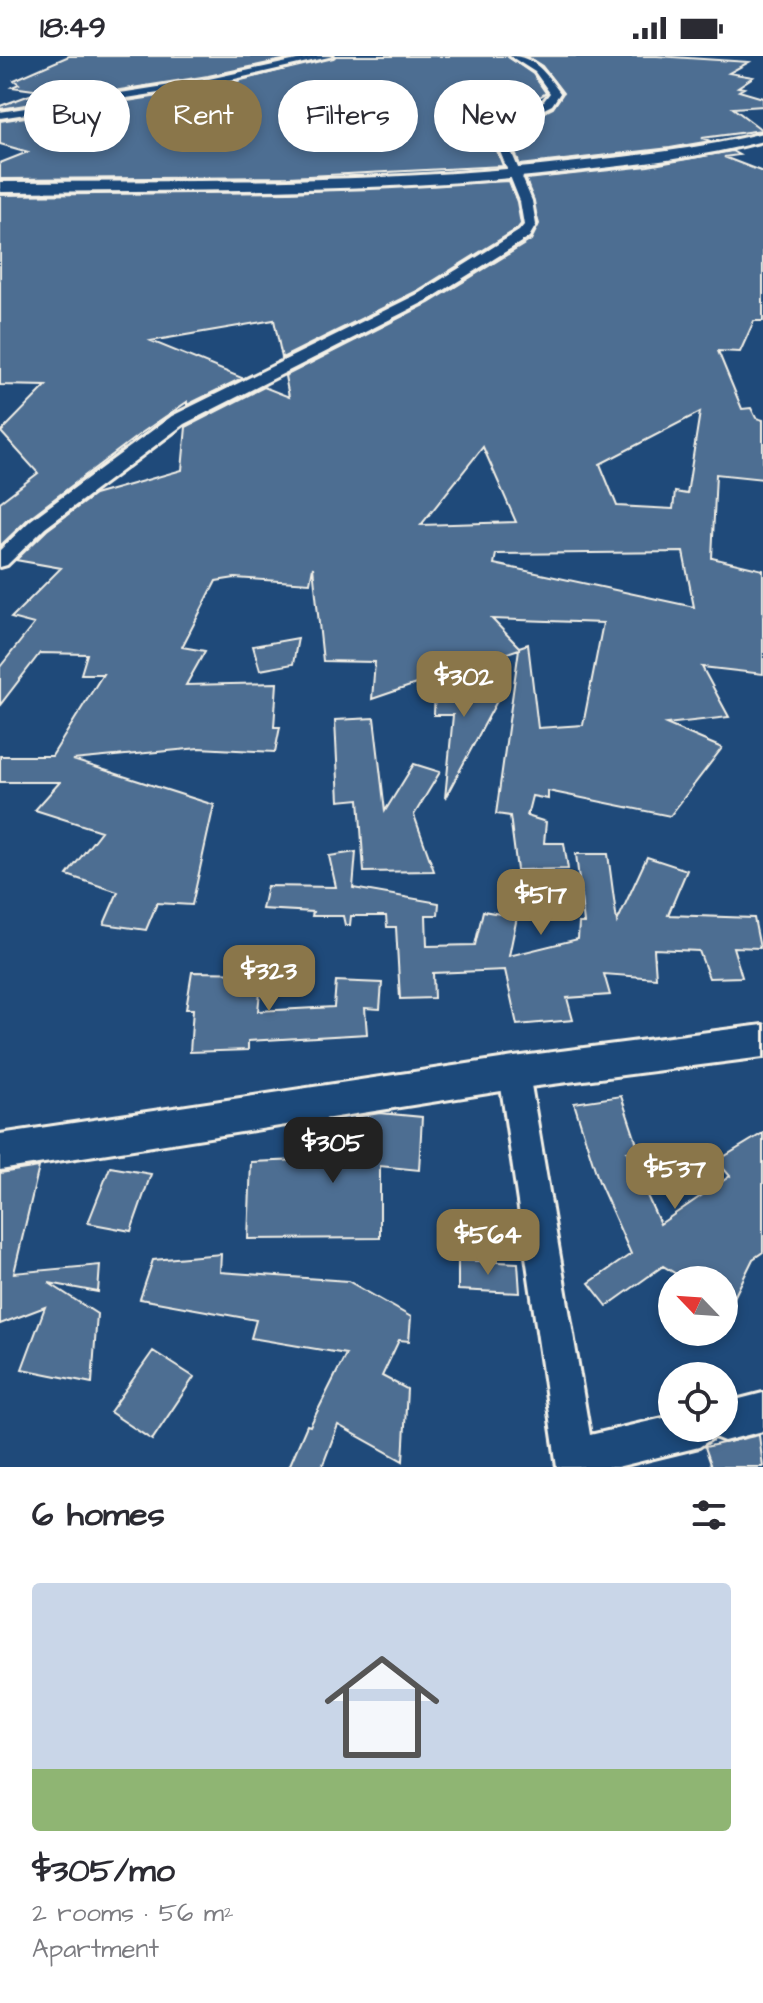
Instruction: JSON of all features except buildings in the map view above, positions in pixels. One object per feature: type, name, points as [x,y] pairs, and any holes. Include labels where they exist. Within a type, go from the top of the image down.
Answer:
[{"type":"street","points":[[0,115],[209,82],[328,56]]},
{"type":"street","points":[[0,561],[38,524],[178,420],[423,297],[524,234],[530,225],[497,127],[541,107],[555,93],[538,70],[515,56]]},
{"type":"street","points":[[0,187],[296,184],[516,176],[705,152],[763,137]]},
{"type":"street","points":[[0,1152],[514,1073],[763,1041]]},
{"type":"street","points":[[514,1073],[576,1462],[658,1439]]},
{"type":"street","points":[[738,1418],[763,1412]]},
{"type":"waterway","points":[[231,80],[311,62]]},
{"type":"waterway","points":[[0,118],[146,95]]}]
